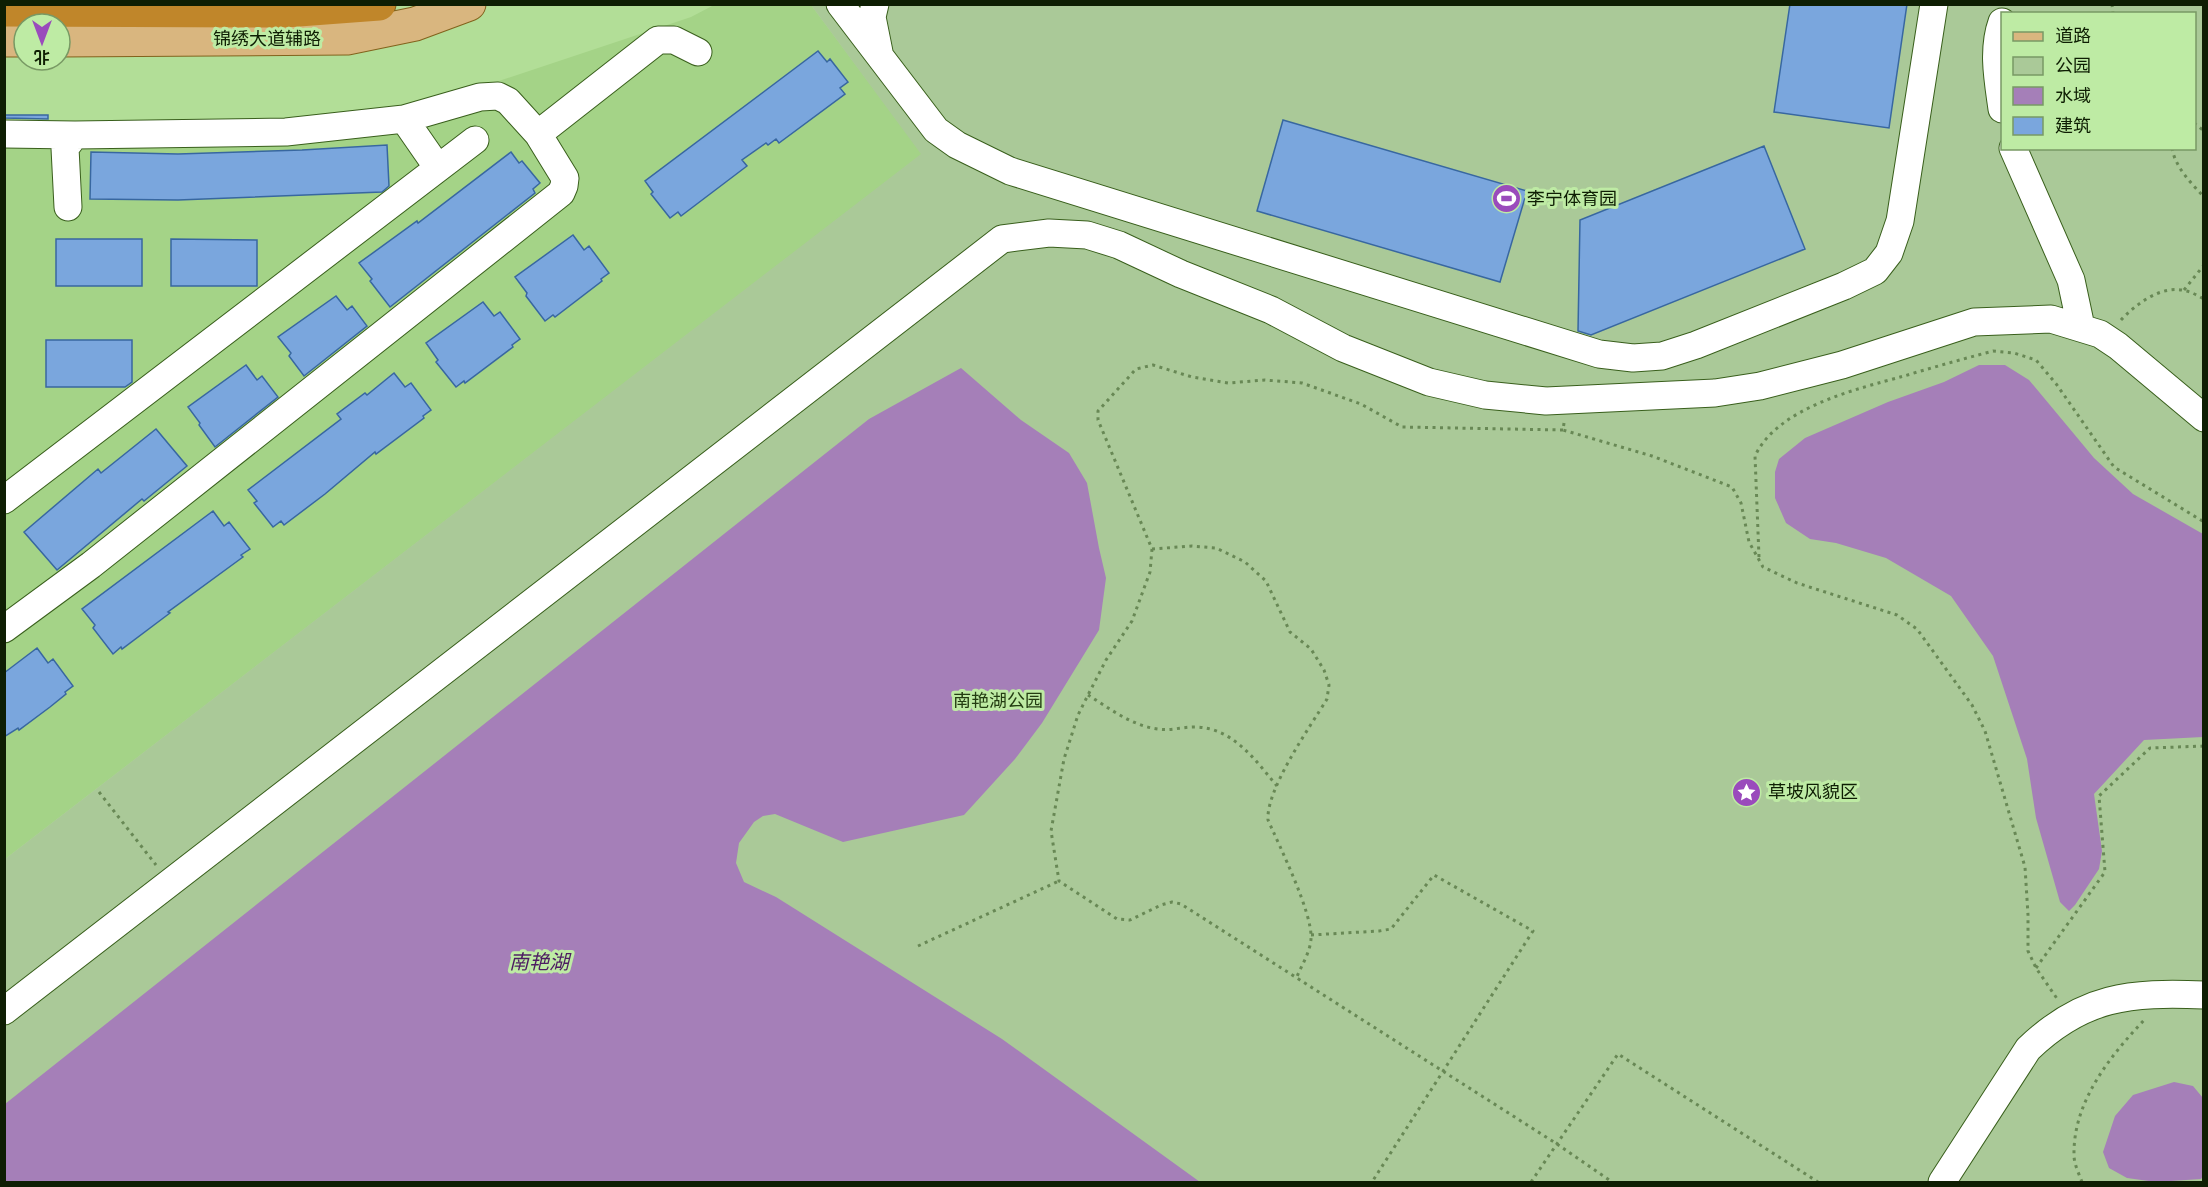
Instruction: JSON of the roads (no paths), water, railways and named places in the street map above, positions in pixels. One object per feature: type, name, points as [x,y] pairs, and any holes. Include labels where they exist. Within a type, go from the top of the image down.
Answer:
[{"type":"highway","points":[[4,10],[285,11],[378,4]]},
{"type":"main road","name":"锦绣大道辅路","points":[[72,40],[347,38],[415,24],[469,4]]},
{"type":"lane","points":[[840,4],[936,130],[957,145],[1010,171],[1599,354],[1633,358],[1662,356],[1696,345],[1844,286],[1875,271],[1889,253],[1900,221],[1934,4]]},
{"type":"lane","points":[[875,4],[872,17],[881,59]]},
{"type":"lane","points":[[2001,25],[1997,38],[1997,76],[2001,102]]},
{"type":"lane","points":[[538,134],[658,40],[674,40],[698,52]]},
{"type":"lane","points":[[4,134],[286,132],[404,119],[467,99],[498,96],[508,100],[538,134],[565,178],[561,193],[91,565],[4,629]]},
{"type":"lane","points":[[404,119],[438,168]]},
{"type":"lane","points":[[68,207],[65,148],[75,135]]},
{"type":"lane","points":[[4,500],[475,140]]},
{"type":"lane","points":[[2014,150],[2093,332]]},
{"type":"lane","points":[[4,1011],[1002,239],[1049,234],[1087,235],[1119,245],[1181,274],[1271,310],[1343,348],[1429,382],[1485,394],[1546,401],[1715,393],[1760,387],[1863,358],[1974,322],[2051,319],[2093,332],[2118,346],[2204,418]]},
{"type":"lane","points":[[1942,1182],[2028,1049],[2045,1033],[2069,1016],[2099,1003],[2128,996],[2204,995]]},
{"type":"water","points":[[1979,365],[2005,365],[2029,380],[2094,458],[2133,494],[2203,534],[2203,737],[2144,740],[2094,794],[2102,851],[2099,869],[2069,911],[2060,902],[2036,818],[2027,759],[1993,656],[1951,596],[1886,558],[1836,543],[1810,539],[1786,523],[1775,498],[1775,472],[1779,459],[1805,438],[1888,402],[1944,382]]},
{"type":"water","name":"南艳湖","points":[[961,368],[1021,420],[1069,453],[1087,483],[1106,578],[1099,630],[1042,723],[1015,759],[964,815],[843,842],[775,814],[763,816],[754,822],[739,843],[736,863],[744,882],[776,897],[1002,1039],[1200,1182],[5,1182],[5,1104],[869,419]]},
{"type":"water","points":[[2174,1082],[2193,1086],[2203,1098],[2203,1176],[2201,1179],[2156,1182],[2127,1178],[2109,1168],[2103,1152],[2115,1116],[2133,1095]]},
{"type":"place","name":"李宁体育园","points":[[1506,199]]},
{"type":"place","name":"草坡风貌区","points":[[1747,792]]},
{"type":"park label","name":"南艳湖公园","points":[[998,701]]}]
